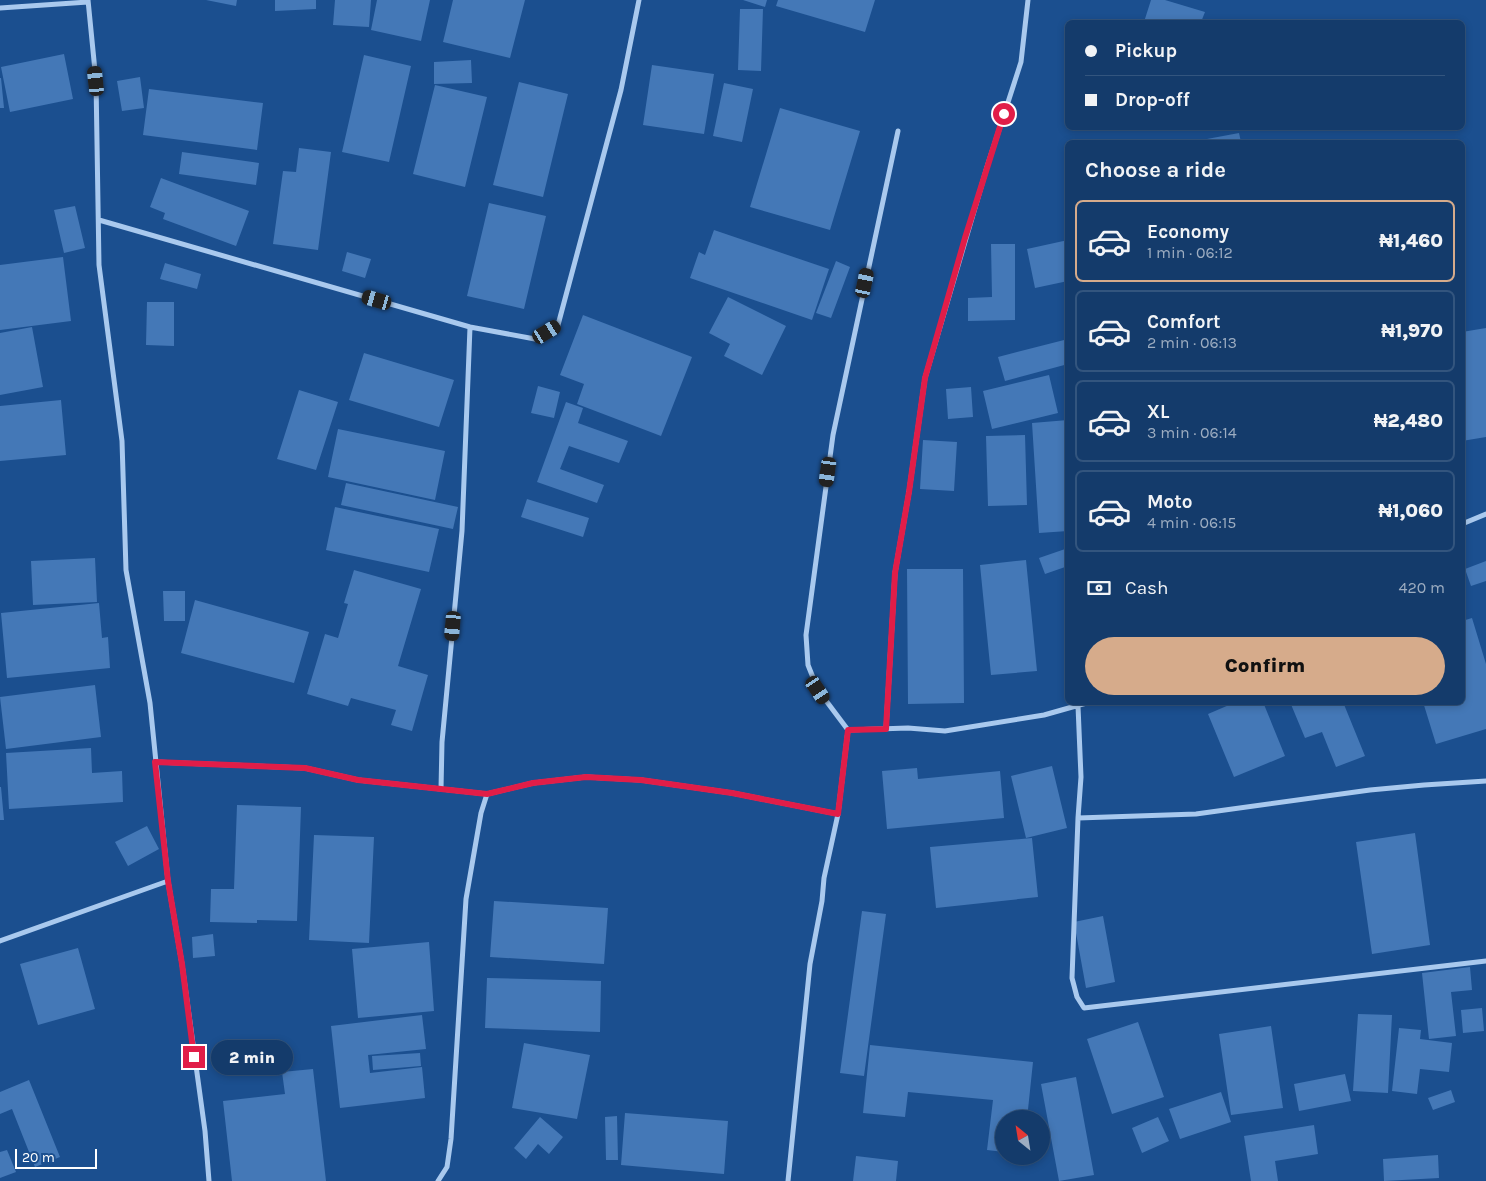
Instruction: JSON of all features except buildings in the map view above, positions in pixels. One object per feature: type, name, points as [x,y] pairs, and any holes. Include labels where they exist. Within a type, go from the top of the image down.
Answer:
[{"type":"street","points":[[99,220],[470,327],[535,339],[558,325],[620,90],[639,0]]},
{"type":"street","points":[[886,729],[895,573],[909,492],[925,378],[986,167],[1020,62],[1028,0]]},
{"type":"street","points":[[0,8],[88,1],[96,81],[99,265],[122,441],[126,570],[150,703],[168,881],[205,1132],[209,1181]]},
{"type":"street","points":[[788,1181],[810,964],[822,901],[824,878],[838,814],[848,730],[818,690],[808,665],[806,635],[833,435],[898,131]]},
{"type":"street","points":[[441,789],[442,742],[462,531],[470,327]]},
{"type":"street","points":[[1465,523],[1486,514]]},
{"type":"street","points":[[848,730],[908,728],[945,731],[1044,715],[1081,705]]},
{"type":"street","points":[[1078,706],[1081,777],[1072,978],[1077,997],[1084,1008],[1486,961]]},
{"type":"street","points":[[155,762],[305,768],[358,780],[487,794],[533,783],[586,777],[641,780],[732,793],[838,814]]},
{"type":"street","points":[[1078,818],[1196,814],[1370,790],[1424,784],[1486,781]]},
{"type":"street","points":[[438,1181],[447,1167],[452,1139],[466,899],[480,813],[487,794]]},
{"type":"street","points":[[0,941],[168,881]]},
{"type":"route","points":[[194,1057],[182,964],[168,881],[155,762],[305,768],[358,780],[487,794],[533,783],[586,777],[641,780],[732,793],[838,814],[848,730],[886,729],[895,573],[909,492],[925,378],[986,167],[1004,114]]}]
